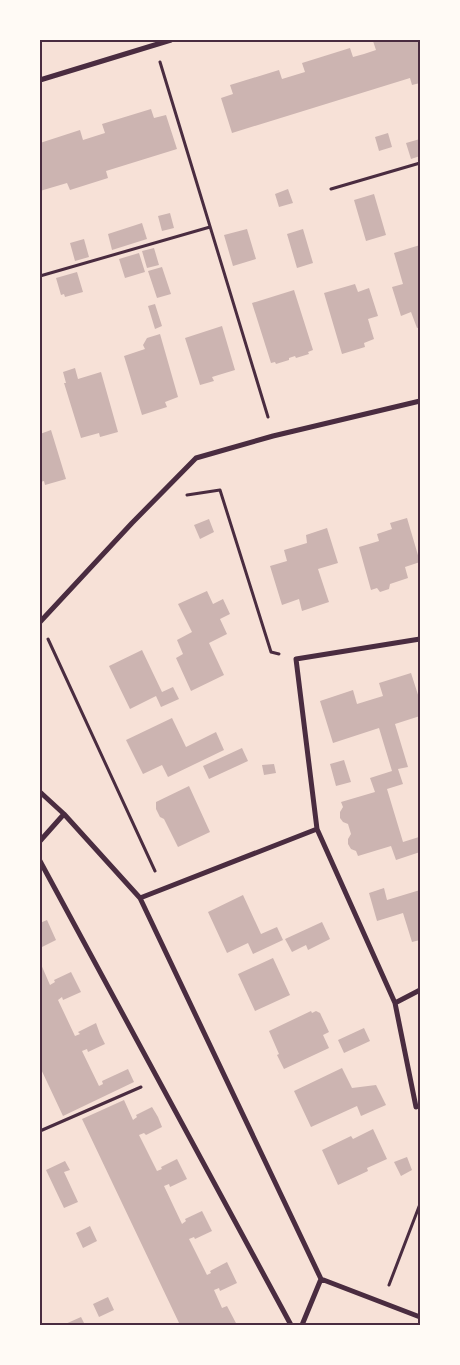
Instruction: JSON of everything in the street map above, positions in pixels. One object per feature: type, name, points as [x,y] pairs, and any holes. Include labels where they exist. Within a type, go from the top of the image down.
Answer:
[{"type":"street","points":[[40,80],[171,40]]},
{"type":"street","points":[[40,622],[196,458],[273,436],[420,401]]},
{"type":"street","points":[[416,1107],[395,1003],[317,829],[296,660],[420,639]]},
{"type":"street","points":[[40,792],[64,814],[140,898],[321,1278],[420,1317]]},
{"type":"street","points":[[40,841],[64,814]]},
{"type":"street","points":[[140,898],[317,829]]},
{"type":"street","points":[[40,861],[291,1325]]},
{"type":"street","points":[[395,1003],[420,990]]},
{"type":"street","points":[[302,1325],[321,1278]]},
{"type":"path","points":[[155,45],[273,436]]},
{"type":"path","points":[[331,189],[420,163]]},
{"type":"path","points":[[40,276],[210,227]]},
{"type":"path","points":[[155,501],[220,490],[271,652],[296,660]]},
{"type":"path","points":[[40,622],[163,889]]},
{"type":"path","points":[[40,1132],[158,1080]]},
{"type":"path","points":[[382,1302],[420,1204]]},
{"type":"building","points":[[420,40],[420,83],[412,85],[410,78],[232,133],[221,98],[233,94],[230,85],[279,70],[282,79],[305,72],[302,63],[350,48],[353,57],[364,54],[376,50],[373,41]]},
{"type":"building","points":[[151,109],[154,118],[166,115],[177,149],[106,171],[108,178],[70,190],[67,183],[40,191],[40,143],[80,130],[83,140],[105,133],[102,124]]},
{"type":"building","points":[[388,133],[392,147],[379,151],[375,137]]},
{"type":"building","points":[[420,139],[420,156],[411,159],[406,143]]},
{"type":"building","points":[[288,189],[293,203],[279,207],[275,194]]},
{"type":"building","points":[[374,194],[386,235],[366,241],[354,200]]},
{"type":"building","points":[[170,213],[174,228],[162,231],[158,216]]},
{"type":"building","points":[[142,223],[147,239],[112,250],[108,234]]},
{"type":"building","points":[[247,229],[256,259],[233,266],[224,235]]},
{"type":"building","points":[[303,229],[313,263],[297,268],[287,234]]},
{"type":"building","points":[[84,239],[89,257],[75,261],[70,243]]},
{"type":"building","points":[[420,245],[420,327],[417,328],[411,312],[401,316],[392,287],[403,284],[394,253]]},
{"type":"building","points":[[154,248],[159,265],[147,268],[142,251]]},
{"type":"building","points":[[139,253],[145,272],[125,278],[119,259]]},
{"type":"building","points":[[162,267],[171,294],[157,298],[148,271]]},
{"type":"building","points":[[77,272],[83,292],[65,297],[64,294],[61,295],[56,278]]},
{"type":"building","points":[[355,284],[358,292],[369,288],[378,316],[368,319],[374,339],[364,343],[365,347],[342,354],[324,293]]},
{"type":"building","points":[[294,290],[313,350],[308,352],[309,354],[296,358],[295,356],[276,364],[275,362],[271,363],[252,303]]},
{"type":"building","points":[[155,304],[162,326],[155,329],[148,306]]},
{"type":"building","points":[[222,326],[235,370],[212,377],[214,381],[200,385],[185,338]]},
{"type":"building","points":[[160,334],[178,397],[165,402],[167,407],[142,415],[124,356],[145,349],[143,345],[147,338]]},
{"type":"building","points":[[75,368],[78,379],[101,372],[118,432],[100,437],[99,433],[81,438],[64,383],[66,383],[63,372]]},
{"type":"building","points":[[51,430],[66,479],[45,485],[44,481],[40,482],[40,434]]},
{"type":"building","points":[[407,518],[420,562],[405,567],[408,578],[390,584],[389,589],[380,592],[377,588],[371,590],[359,547],[379,541],[377,534],[392,529],[390,523]]},
{"type":"building","points":[[209,519],[214,532],[200,539],[194,525]]},
{"type":"building","points":[[327,528],[338,563],[318,569],[329,602],[302,611],[299,599],[282,605],[270,566],[287,561],[284,550],[307,543],[306,535]]},
{"type":"building","points":[[207,591],[213,604],[223,599],[230,614],[220,619],[227,634],[209,643],[224,675],[191,691],[176,658],[183,654],[177,640],[192,632],[178,604]]},
{"type":"building","points":[[142,650],[162,692],[173,687],[179,699],[161,707],[156,696],[130,709],[109,666]]},
{"type":"building","points":[[411,673],[420,701],[420,716],[395,724],[408,767],[398,769],[403,784],[387,789],[403,842],[419,837],[420,852],[396,860],[391,846],[358,856],[356,851],[351,849],[348,844],[351,834],[348,824],[340,818],[340,812],[343,807],[341,802],[375,792],[370,778],[392,771],[379,728],[333,743],[320,701],[353,690],[357,704],[383,696],[379,683]]},
{"type":"building","points":[[172,718],[186,747],[216,732],[224,750],[168,777],[162,765],[143,774],[126,740]]},
{"type":"building","points":[[242,748],[248,761],[209,779],[203,766]]},
{"type":"building","points":[[344,760],[351,782],[336,786],[330,764]]},
{"type":"building","points":[[274,764],[276,773],[264,775],[262,765]]},
{"type":"building","points":[[189,786],[210,832],[178,847],[164,819],[160,817],[156,809],[156,802]]},
{"type":"building","points":[[384,888],[387,900],[420,890],[420,940],[412,942],[403,913],[377,921],[369,893]]},
{"type":"building","points":[[243,895],[261,934],[277,927],[283,940],[253,954],[248,943],[227,953],[208,912]]},
{"type":"building","points":[[47,920],[56,940],[40,948],[40,923]]},
{"type":"building","points":[[322,922],[330,939],[308,950],[306,945],[292,952],[285,939]]},
{"type":"building","points":[[273,958],[290,995],[255,1011],[238,974]]},
{"type":"building","points":[[40,962],[50,985],[55,982],[54,980],[71,972],[81,992],[63,1000],[62,997],[58,1000],[75,1036],[80,1034],[78,1032],[96,1023],[105,1044],[88,1052],[87,1049],[82,1051],[99,1086],[103,1084],[102,1081],[128,1069],[134,1082],[63,1116],[40,1067]]},
{"type":"building","points":[[311,1011],[312,1013],[316,1011],[320,1013],[329,1032],[323,1035],[329,1048],[284,1069],[269,1031]]},
{"type":"building","points":[[364,1028],[370,1041],[344,1053],[338,1040]]},
{"type":"building","points":[[342,1068],[352,1088],[376,1085],[386,1105],[361,1116],[357,1106],[311,1127],[294,1091]]},
{"type":"building","points":[[124,1100],[133,1120],[137,1117],[136,1115],[152,1107],[158,1117],[162,1127],[146,1135],[144,1133],[139,1135],[157,1171],[177,1159],[187,1179],[170,1187],[169,1184],[164,1186],[182,1224],[186,1221],[185,1219],[202,1211],[212,1231],[195,1239],[194,1237],[189,1239],[207,1275],[211,1273],[210,1271],[227,1262],[237,1283],[220,1291],[219,1288],[214,1290],[222,1308],[227,1306],[237,1325],[180,1325],[82,1119]]},
{"type":"building","points":[[373,1129],[387,1159],[367,1168],[368,1171],[338,1185],[322,1150],[351,1136],[353,1139]]},
{"type":"building","points":[[407,1157],[412,1170],[401,1176],[394,1162]]},
{"type":"building","points":[[65,1161],[70,1170],[64,1172],[78,1202],[64,1208],[46,1170]]},
{"type":"building","points":[[90,1226],[97,1241],[83,1248],[76,1233]]},
{"type":"building","points":[[108,1297],[114,1310],[99,1317],[93,1304]]},
{"type":"building","points":[[81,1317],[85,1325],[63,1325]]}]
